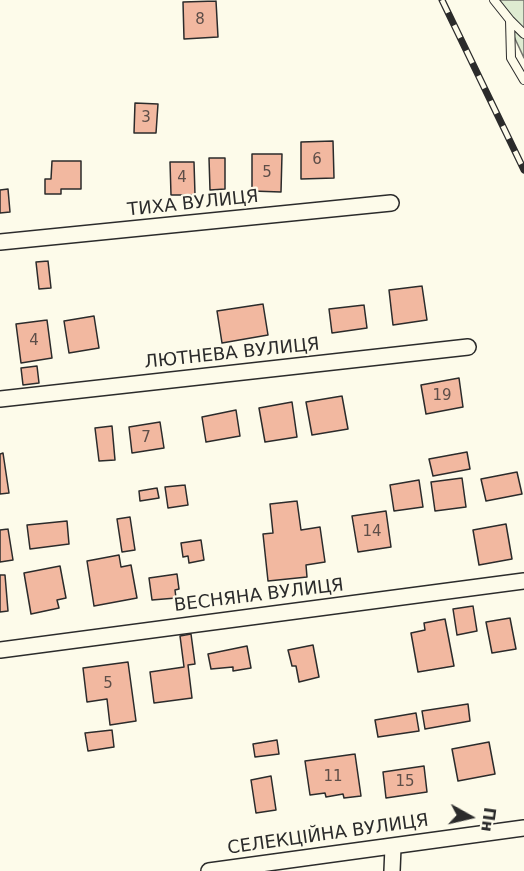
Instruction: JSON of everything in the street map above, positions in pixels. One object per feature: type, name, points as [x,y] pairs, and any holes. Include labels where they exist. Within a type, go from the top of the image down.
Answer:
[{"type":"street","name":"ТИХА ВУЛИЦЯ","points":[[0,242],[390,204]]},
{"type":"street","name":"ЛЮТНЕВА ВУЛИЦЯ","points":[[0,399],[468,347]]},
{"type":"street","name":"ВЕСНЯНА ВУЛИЦЯ","points":[[0,650],[524,581]]},
{"type":"street","name":"СЕЛЕКЦІЙНА ВУЛИЦЯ","points":[[209,871],[524,828]]},
{"type":"street","points":[[392,871],[393,847]]},
{"type":"lane","points":[[494,0],[524,34]]},
{"type":"lane","points":[[510,20],[511,58],[524,80]]},
{"type":"green space","points":[[497,0],[524,0],[524,58]]},
{"type":"building","points":[[216,1],[218,37],[184,39],[183,2]]},
{"type":"building","points":[[135,103],[158,104],[156,133],[134,133]]},
{"type":"building","points":[[333,141],[334,178],[301,179],[301,142]]},
{"type":"building","points":[[252,154],[282,154],[281,192],[252,191]]},
{"type":"building","points":[[209,158],[225,158],[225,189],[210,190]]},
{"type":"building","points":[[52,161],[81,161],[81,189],[61,189],[61,194],[45,194],[45,179],[51,179]]},
{"type":"building","points":[[170,162],[194,162],[195,195],[171,195]]},
{"type":"building","points":[[8,189],[10,212],[0,213],[0,190]]},
{"type":"building","points":[[48,261],[51,288],[39,289],[36,262]]},
{"type":"building","points":[[422,286],[427,320],[393,325],[389,290]]},
{"type":"building","points":[[263,304],[268,335],[222,343],[217,311]]},
{"type":"building","points":[[364,305],[367,328],[332,333],[329,309]]},
{"type":"building","points":[[94,316],[99,348],[69,353],[64,321]]},
{"type":"building","points":[[47,320],[52,358],[21,363],[16,324]]},
{"type":"building","points":[[37,366],[39,383],[23,385],[21,368]]},
{"type":"building","points":[[459,378],[463,407],[426,414],[421,385]]},
{"type":"building","points":[[342,396],[348,429],[312,435],[306,402]]},
{"type":"building","points":[[292,402],[297,437],[265,442],[259,408]]},
{"type":"building","points":[[236,410],[240,436],[206,442],[202,417]]},
{"type":"building","points":[[160,422],[164,448],[132,453],[129,427]]},
{"type":"building","points":[[112,426],[115,460],[99,461],[95,428]]},
{"type":"building","points":[[467,452],[470,469],[433,476],[429,459]]},
{"type":"building","points":[[3,453],[9,493],[0,494],[0,454]]},
{"type":"building","points":[[517,472],[522,494],[486,501],[481,479]]},
{"type":"building","points":[[462,478],[466,507],[435,511],[431,482]]},
{"type":"building","points":[[419,480],[423,507],[394,511],[390,485]]},
{"type":"building","points":[[185,485],[188,505],[168,508],[165,487]]},
{"type":"building","points":[[157,488],[159,498],[140,501],[139,491]]},
{"type":"building","points":[[297,501],[301,530],[320,527],[325,562],[306,565],[307,577],[268,581],[263,534],[273,533],[270,504]]},
{"type":"building","points":[[386,511],[391,547],[358,552],[352,516]]},
{"type":"building","points":[[130,517],[135,550],[122,552],[117,519]]},
{"type":"building","points":[[67,521],[69,544],[30,549],[27,525]]},
{"type":"building","points":[[506,524],[512,559],[479,565],[473,530]]},
{"type":"building","points":[[8,529],[13,560],[0,562],[0,530]]},
{"type":"building","points":[[201,540],[204,560],[189,563],[188,556],[183,557],[181,543]]},
{"type":"building","points":[[119,555],[121,567],[131,565],[137,598],[94,606],[87,561]]},
{"type":"building","points":[[60,566],[66,598],[57,600],[59,608],[31,614],[24,573]]},
{"type":"building","points":[[177,574],[179,589],[175,590],[176,598],[152,600],[149,578]]},
{"type":"building","points":[[0,575],[5,575],[8,611],[0,612]]},
{"type":"building","points":[[473,606],[477,631],[457,635],[453,609]]},
{"type":"building","points":[[510,618],[516,649],[492,653],[486,622]]},
{"type":"building","points":[[445,619],[454,666],[418,672],[411,633],[425,630],[424,623]]},
{"type":"building","points":[[191,634],[195,664],[188,665],[192,698],[154,703],[150,672],[184,667],[180,636]]},
{"type":"building","points":[[313,645],[319,677],[299,682],[296,666],[292,666],[288,650]]},
{"type":"building","points":[[247,646],[251,668],[233,671],[233,667],[211,669],[208,654]]},
{"type":"building","points":[[128,662],[136,721],[110,725],[107,699],[87,702],[83,668]]},
{"type":"building","points":[[468,704],[470,721],[425,729],[422,711]]},
{"type":"building","points":[[416,713],[419,731],[378,737],[375,720]]},
{"type":"building","points":[[112,730],[114,747],[88,751],[85,733]]},
{"type":"building","points":[[277,740],[279,754],[255,757],[253,744]]},
{"type":"building","points":[[489,742],[495,774],[458,781],[452,749]]},
{"type":"building","points":[[355,754],[361,796],[344,798],[343,794],[326,797],[325,793],[310,795],[305,761]]},
{"type":"building","points":[[424,766],[427,792],[386,798],[383,772]]},
{"type":"building","points":[[271,776],[276,810],[256,813],[251,780]]},
{"type":"railway","points":[[442,0],[524,170]]}]
